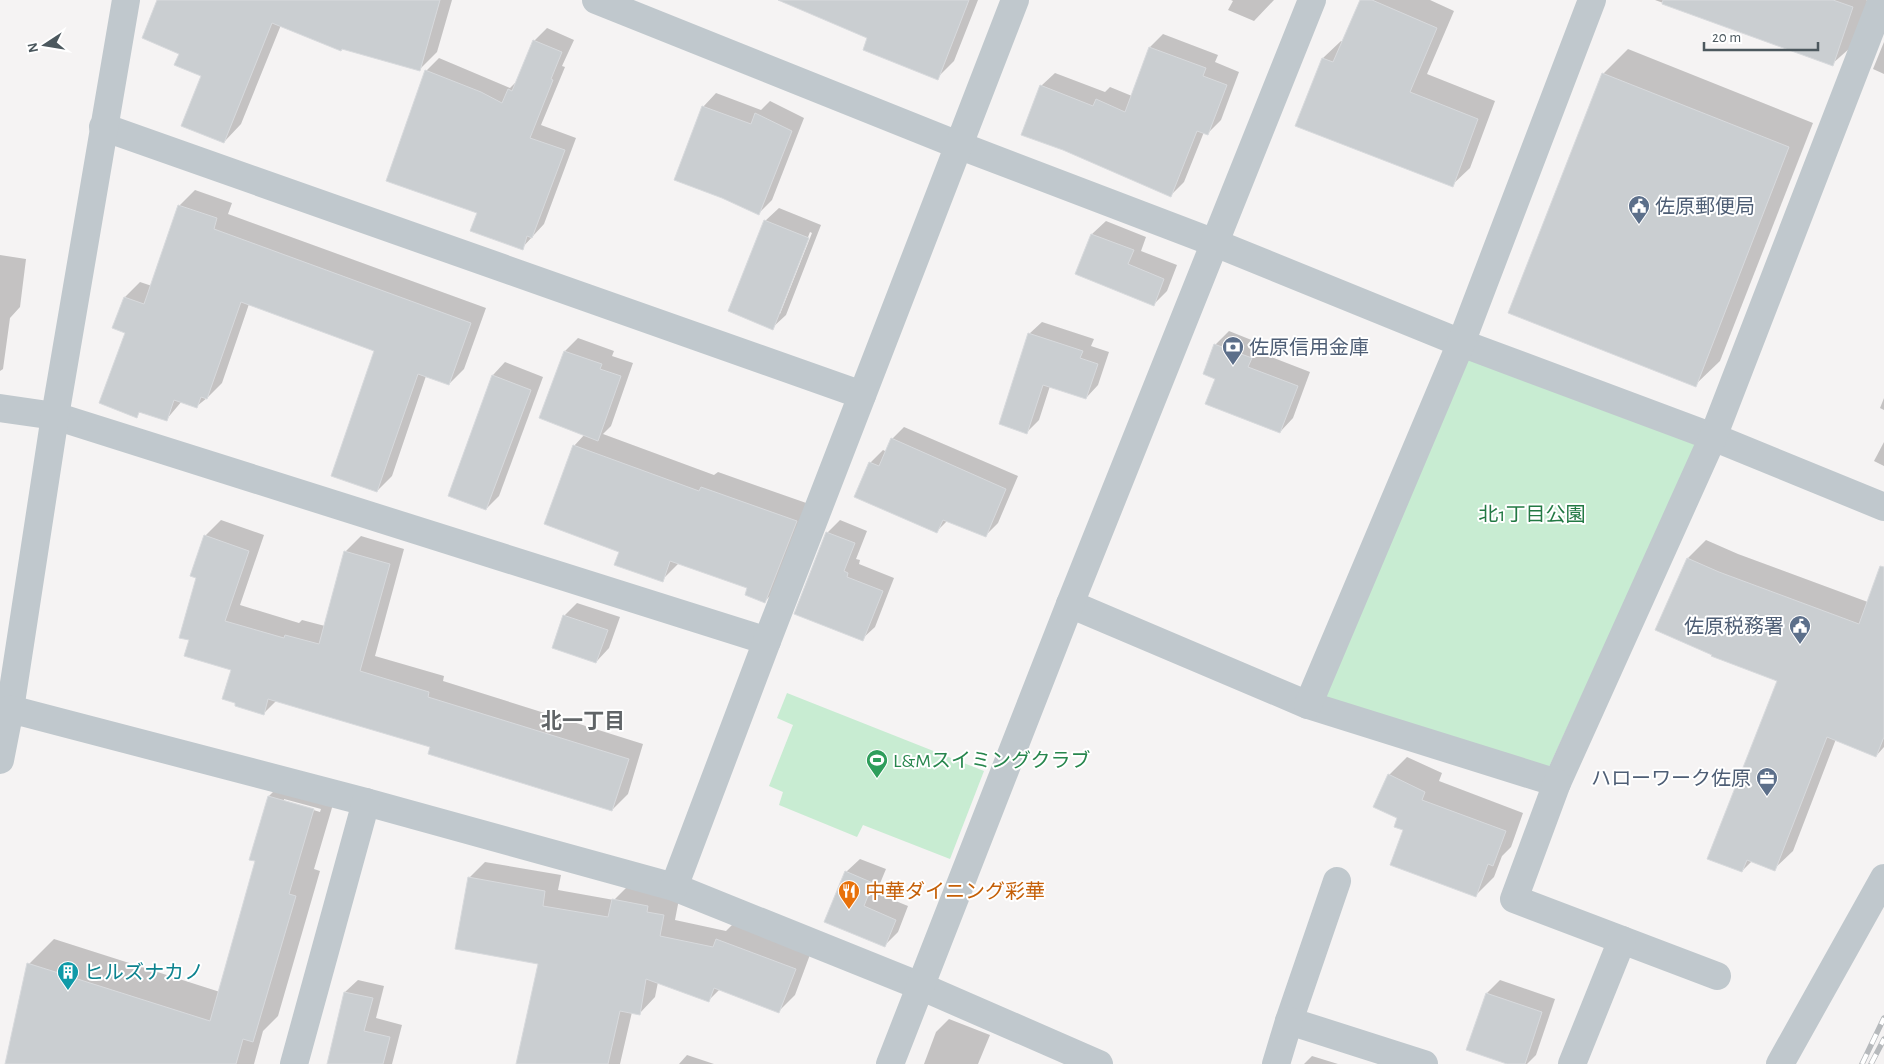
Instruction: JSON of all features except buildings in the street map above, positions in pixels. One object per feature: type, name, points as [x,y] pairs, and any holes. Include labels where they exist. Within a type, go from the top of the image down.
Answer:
[{"type":"street","points":[[0,760],[10,709],[55,416],[126,0]]},
{"type":"street","points":[[596,0],[958,145],[1215,243],[1461,343],[1713,437],[1884,507]]},
{"type":"street","points":[[674,887],[767,640],[1015,0]]},
{"type":"street","points":[[890,1064],[1070,604],[1312,0]]},
{"type":"street","points":[[1308,705],[1461,343],[1592,0]]},
{"type":"street","points":[[1717,976],[1514,899],[1557,783],[1713,437],[1882,0]]},
{"type":"street","points":[[103,127],[862,395]]},
{"type":"street","points":[[0,408],[55,416],[767,640]]},
{"type":"street","points":[[1070,604],[1308,705],[1557,783]]},
{"type":"street","points":[[10,709],[366,802],[674,887],[920,986],[1100,1064]]},
{"type":"street","points":[[294,1064],[366,802]]},
{"type":"street","points":[[1780,1064],[1884,878]]},
{"type":"street","points":[[1276,1064],[1337,880]]},
{"type":"street","points":[[1572,1064],[1622,940]]},
{"type":"street","points":[[1289,1021],[1424,1064]]},
{"type":"green space","name":"北1丁目公園","points":[[1465,358],[1697,444],[1549,767],[1323,699]]},
{"type":"green space","name":"L&Mスイミングクラブ","points":[[787,693],[984,771],[950,859],[863,825],[857,837],[779,805],[783,792],[769,786],[793,725],[777,718]]},
{"type":"railway","points":[[1862,1064],[1884,1018]]},
{"type":"railway","points":[[1871,1064],[1884,1039]]},
{"type":"place","name":"佐原郵便局","points":[[1639,225]]},
{"type":"place","name":"佐原信用金庫","points":[[1233,366]]},
{"type":"place","name":"佐原税務署","points":[[1800,645]]},
{"type":"place","name":"L&Mスイミングクラブ","points":[[877,779]]},
{"type":"place","name":"ハローワーク佐原","points":[[1767,797]]},
{"type":"place","name":"中華ダイニング彩華","points":[[849,910]]},
{"type":"place","name":"ヒルズナカノ","points":[[68,991]]},
{"type":"district","name":"北一丁目","points":[[583,721]]}]
